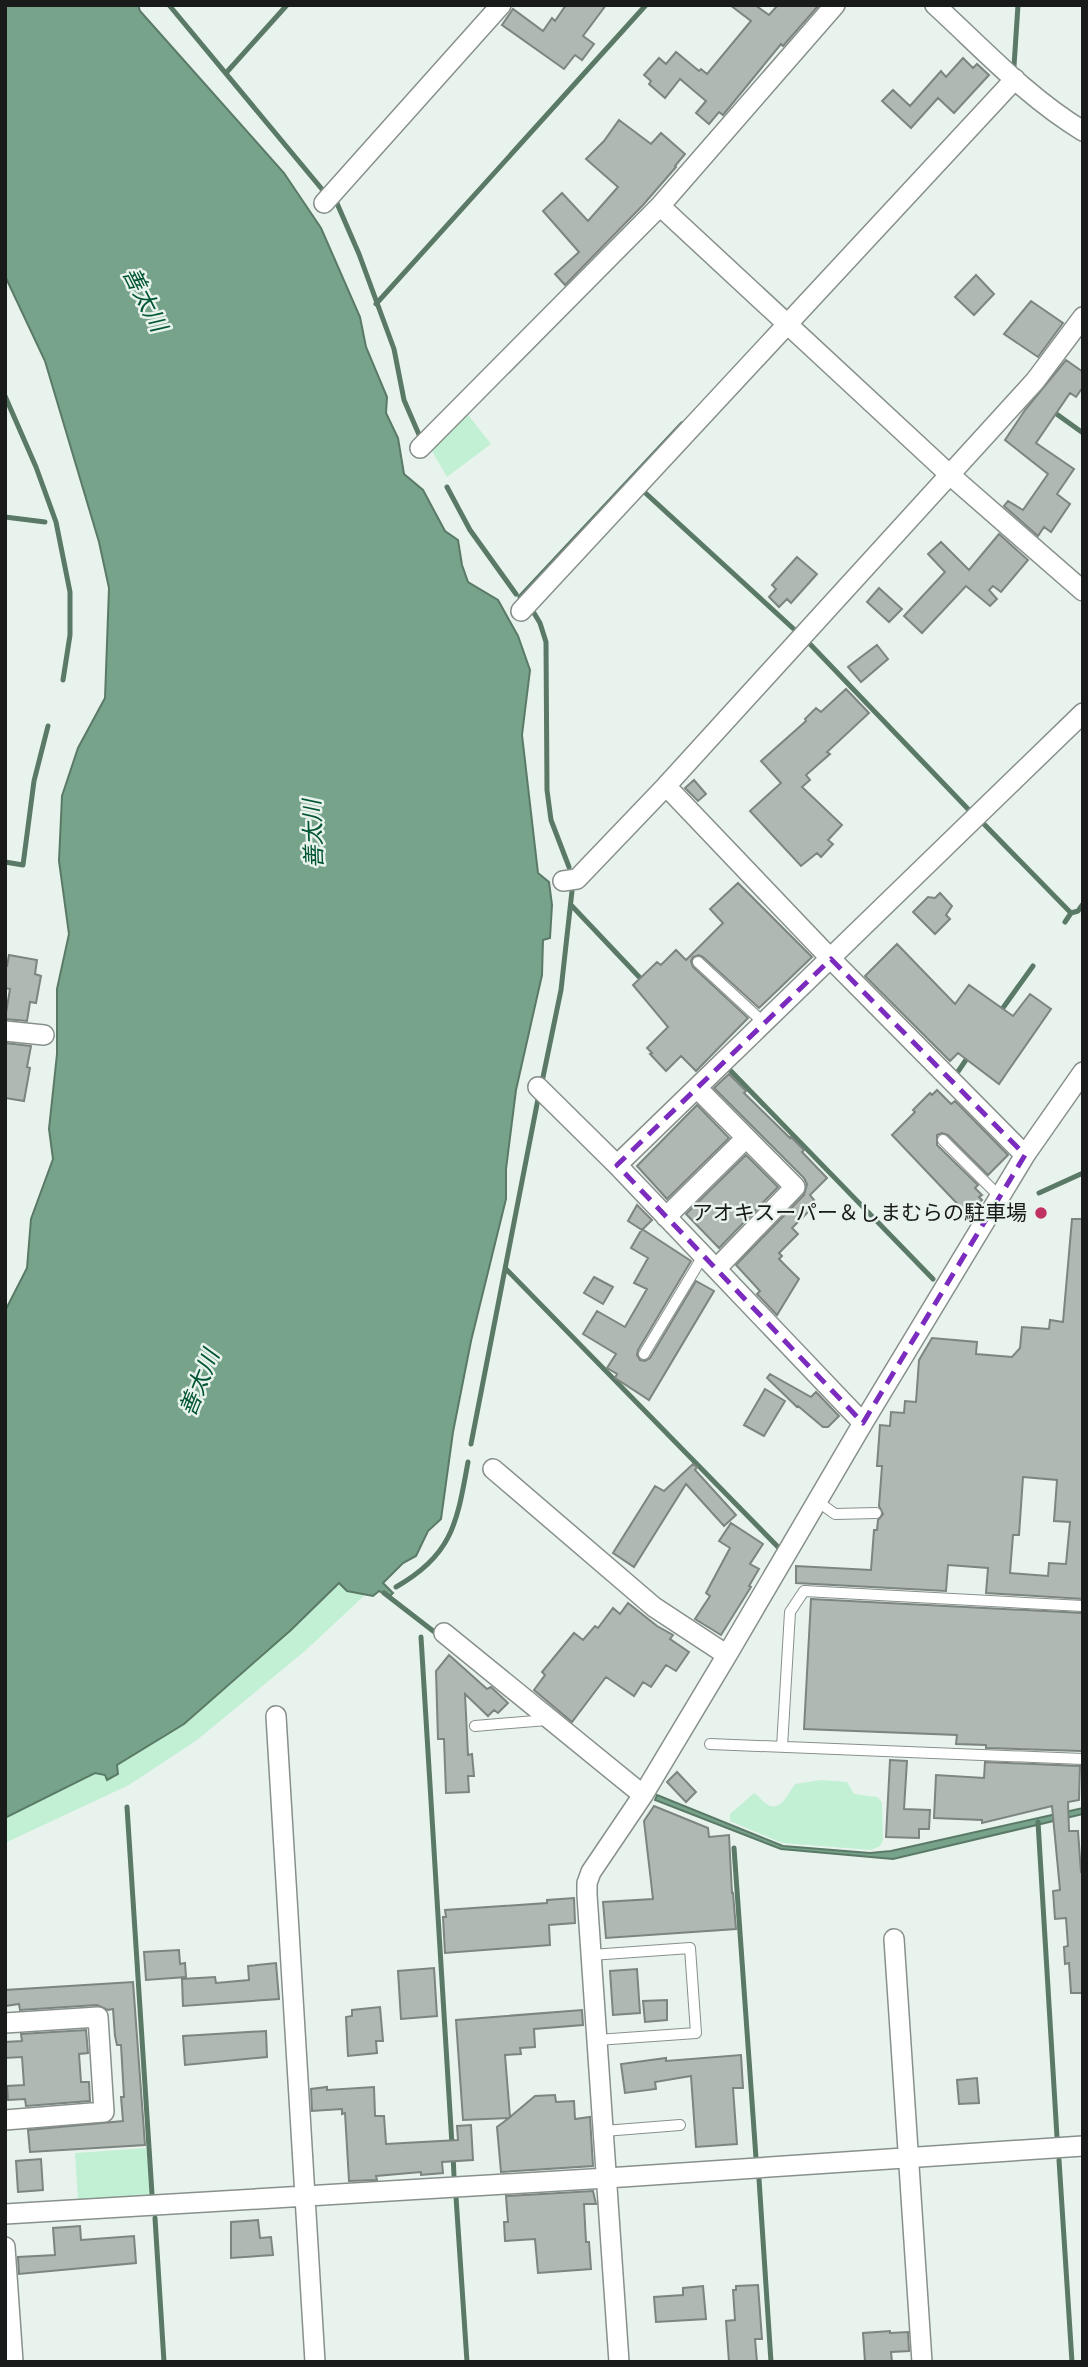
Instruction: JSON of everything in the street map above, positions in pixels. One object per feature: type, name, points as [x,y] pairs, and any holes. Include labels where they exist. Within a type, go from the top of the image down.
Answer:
[{"type":"street","points":[[324,203],[501,5]]},
{"type":"street","points":[[420,448],[660,206],[835,5]]},
{"type":"street","points":[[935,5],[1015,79],[1083,131]]},
{"type":"street","points":[[521,611],[1015,79]]},
{"type":"street","points":[[660,206],[950,475],[1083,591]]},
{"type":"street","points":[[563,881],[577,879],[666,786],[1035,381],[1083,317]]},
{"type":"street","points":[[617,1165],[1083,713]]},
{"type":"street","points":[[666,786],[831,959],[1025,1155]]},
{"type":"street","points":[[5,1031],[44,1035]]},
{"type":"street","points":[[619,2362],[591,1955],[587,1884],[591,1872],[643,1795],[1025,1155],[1083,1072]]},
{"type":"street","points":[[538,1087],[617,1165],[863,1423]]},
{"type":"street","points":[[697,1088],[795,1187],[710,1263]]},
{"type":"street","points":[[666,1217],[746,1138]]},
{"type":"street","points":[[493,1469],[654,1607],[727,1655]]},
{"type":"street","points":[[444,1633],[643,1795]]},
{"type":"street","points":[[276,1716],[315,2362]]},
{"type":"street","points":[[894,1939],[922,2362]]},
{"type":"street","points":[[5,2023],[98,2017],[104,2112],[5,2120]]},
{"type":"street","points":[[5,2214],[1083,2146]]},
{"type":"street","points":[[5,2247],[13,2362]]},
{"type":"lane","points":[[698,962],[764,1023]]},
{"type":"lane","points":[[943,1140],[1000,1197]]},
{"type":"lane","points":[[644,1353],[710,1263]]},
{"type":"lane","points":[[817,1501],[835,1514],[876,1513]]},
{"type":"lane","points":[[782,1747],[790,1612],[804,1591],[1083,1606]]},
{"type":"lane","points":[[475,1726],[551,1720]]},
{"type":"lane","points":[[710,1744],[1083,1759]]},
{"type":"lane","points":[[591,1955],[690,1948],[696,2033],[597,2040]]},
{"type":"lane","points":[[604,2131],[680,2125]]},
{"type":"highlighted area","points":[[831,959],[1025,1155],[863,1423],[617,1165]]},
{"type":"shaded area","points":[[465,411],[491,444],[447,477],[429,446]]},
{"type":"shaded area","points":[[339,1583],[347,1591],[365,1595],[305,1651],[197,1740],[129,1785],[5,1843],[5,1818],[95,1773],[118,1774],[117,1765],[184,1724],[291,1630]]},
{"type":"shaded area","points":[[821,1780],[847,1782],[854,1794],[877,1797],[882,1802],[883,1840],[880,1846],[871,1850],[782,1843],[730,1821],[730,1814],[754,1793],[768,1805],[777,1806],[795,1784]]},
{"type":"shaded area","points":[[146,2148],[150,2196],[78,2201],[75,2153]]},
{"type":"water","name":"善太川","points":[[5,5],[138,5],[140,11],[284,173],[321,228],[360,317],[366,347],[387,397],[386,413],[398,438],[404,474],[423,490],[445,531],[458,540],[468,582],[498,600],[518,636],[530,670],[522,735],[538,873],[549,882],[552,905],[550,938],[543,940],[542,975],[516,1090],[506,1169],[506,1199],[471,1341],[453,1432],[441,1519],[428,1531],[416,1556],[403,1563],[383,1583],[393,1593],[389,1597],[379,1591],[373,1596],[347,1591],[339,1583],[291,1630],[184,1724],[117,1765],[118,1774],[107,1780],[105,1775],[95,1773],[5,1818],[5,1311],[27,1268],[31,1219],[53,1159],[49,1129],[57,1054],[57,989],[69,934],[59,861],[62,796],[78,748],[105,698],[109,588],[99,542],[45,361],[5,276]]},
{"type":"water","points":[[657,1795],[783,1846],[870,1853],[891,1851],[1083,1808],[1083,1814],[893,1859],[781,1849],[655,1800]]},
{"type":"building","points":[[566,5],[606,5],[583,36],[594,44],[582,60],[575,55],[564,69],[502,25],[513,9],[543,31],[552,18],[555,21]]},
{"type":"building","points":[[730,5],[755,5],[769,15],[778,5],[819,5],[783,46],[781,44],[723,115],[719,112],[709,124],[696,113],[706,101],[680,79],[665,98],[649,84],[651,81],[644,75],[659,58],[666,64],[676,52],[699,71],[701,69],[707,74],[751,21]]},
{"type":"building","points":[[963,58],[973,68],[977,64],[989,75],[954,113],[938,98],[911,128],[882,101],[893,90],[910,106],[941,71],[946,77]]},
{"type":"building","points":[[619,120],[651,144],[661,133],[685,154],[643,205],[565,285],[555,274],[579,252],[543,211],[562,193],[588,221],[618,187],[586,159],[604,141]]},
{"type":"building","points":[[976,275],[994,294],[974,315],[955,297]]},
{"type":"building","points":[[1031,301],[1063,323],[1038,357],[1004,334]]},
{"type":"building","points":[[1066,360],[1083,372],[1083,387],[1076,397],[1070,393],[1036,443],[1074,469],[1057,494],[1070,504],[1051,532],[1044,527],[1038,536],[1004,506],[1008,501],[1023,510],[1048,474],[1005,440],[1025,410]]},
{"type":"building","points":[[999,534],[1028,560],[1001,592],[993,586],[989,590],[997,599],[990,606],[966,586],[922,633],[904,616],[945,572],[928,554],[941,542],[969,570]]},
{"type":"building","points":[[797,557],[817,574],[791,603],[787,599],[779,607],[769,597],[776,589],[772,585]]},
{"type":"building","points":[[879,588],[902,609],[889,622],[867,602]]},
{"type":"building","points":[[877,645],[888,659],[861,682],[848,667]]},
{"type":"building","points":[[846,689],[869,713],[806,775],[810,780],[802,787],[842,825],[828,840],[833,844],[821,857],[817,853],[801,866],[750,811],[781,783],[761,761],[806,721],[816,708],[821,712]]},
{"type":"building","points":[[694,780],[706,794],[698,801],[685,788]]},
{"type":"building","points":[[738,883],[812,957],[759,1008],[703,957],[693,957],[693,967],[748,1018],[696,1071],[681,1056],[666,1071],[647,1048],[668,1027],[633,985],[657,962],[661,965],[676,950],[686,960],[723,923],[710,909]]},
{"type":"building","points":[[940,893],[952,906],[946,915],[950,919],[935,934],[913,912],[928,897],[935,898]]},
{"type":"building","points":[[897,944],[955,1004],[969,985],[1013,1016],[1030,994],[1051,1009],[999,1084],[958,1053],[950,1061],[865,976]]},
{"type":"building","points":[[9,955],[37,960],[35,974],[41,976],[36,1003],[30,1002],[27,1021],[5,1019],[10,989],[5,988],[5,966]]},
{"type":"building","points":[[5,1043],[31,1046],[24,1101],[5,1098]]},
{"type":"building","points":[[729,1074],[746,1091],[744,1093],[804,1150],[802,1152],[827,1178],[810,1195],[814,1200],[807,1207],[810,1210],[792,1228],[798,1234],[779,1253],[782,1256],[779,1259],[799,1279],[777,1315],[757,1294],[760,1291],[736,1265],[804,1195],[807,1184],[714,1088]]},
{"type":"building","points":[[937,1090],[951,1104],[955,1101],[1008,1155],[988,1175],[948,1135],[937,1135],[937,1145],[978,1185],[975,1188],[982,1195],[979,1197],[982,1200],[967,1214],[892,1135],[930,1093],[932,1095]]},
{"type":"building","points":[[697,1105],[729,1138],[667,1199],[637,1166]]},
{"type":"building","points":[[746,1155],[778,1187],[719,1248],[686,1214]]},
{"type":"building","points":[[637,1205],[652,1220],[642,1230],[628,1221]]},
{"type":"building","points":[[1072,1219],[1083,1219],[1083,1599],[986,1593],[988,1568],[948,1565],[946,1591],[796,1583],[796,1566],[871,1570],[874,1530],[877,1530],[878,1520],[883,1514],[879,1506],[882,1466],[877,1466],[880,1425],[890,1426],[891,1412],[904,1413],[905,1401],[916,1402],[919,1360],[932,1338],[977,1342],[976,1354],[1012,1357],[1020,1348],[1022,1327],[1049,1329],[1050,1320],[1063,1322]],"holes":[[[1023,1477],[1057,1480],[1054,1521],[1070,1522],[1066,1564],[1049,1563],[1048,1576],[1010,1573],[1013,1535],[1019,1535]]]},
{"type":"building","points":[[642,1229],[691,1261],[638,1350],[640,1360],[650,1358],[696,1281],[714,1291],[649,1400],[615,1378],[617,1374],[607,1368],[616,1354],[583,1334],[597,1311],[625,1327],[647,1289],[634,1283],[648,1258],[631,1248]]},
{"type":"building","points":[[594,1277],[613,1287],[603,1304],[584,1293]]},
{"type":"building","points":[[770,1374],[811,1397],[816,1392],[839,1416],[828,1427],[823,1427],[767,1378]]},
{"type":"building","points":[[765,1389],[785,1401],[764,1436],[744,1425]]},
{"type":"building","points":[[693,1464],[697,1467],[695,1470],[736,1515],[724,1526],[686,1484],[634,1567],[613,1553],[655,1486],[664,1491]]},
{"type":"building","points":[[731,1523],[763,1544],[750,1564],[759,1569],[749,1586],[751,1587],[721,1635],[695,1619],[710,1596],[706,1593],[730,1548],[719,1541]]},
{"type":"building","points":[[811,1599],[1083,1613],[1083,1748],[1081,1751],[986,1748],[986,1745],[956,1744],[957,1735],[804,1729]]},
{"type":"building","points":[[628,1603],[673,1635],[670,1639],[689,1652],[676,1671],[666,1665],[651,1687],[643,1682],[634,1696],[606,1677],[572,1722],[534,1690],[545,1675],[542,1672],[574,1633],[583,1640],[595,1626],[598,1628],[613,1608],[620,1614]]},
{"type":"building","points":[[449,1655],[487,1689],[491,1687],[508,1703],[498,1713],[494,1710],[488,1716],[465,1694],[468,1755],[472,1754],[474,1776],[468,1776],[469,1792],[446,1793],[444,1739],[438,1739],[436,1671]]},
{"type":"building","points":[[890,1760],[907,1761],[904,1809],[930,1810],[929,1829],[919,1829],[919,1838],[886,1837]]},
{"type":"building","points":[[985,1762],[1080,1766],[1079,1800],[1068,1802],[1069,1831],[1078,1831],[1083,1872],[1083,1993],[1071,1993],[1069,1963],[1065,1964],[1064,1947],[1068,1946],[1066,1918],[1055,1919],[1053,1891],[1060,1890],[1052,1806],[982,1823],[982,1820],[934,1818],[936,1775],[984,1778]]},
{"type":"building","points":[[677,1772],[696,1792],[686,1802],[667,1782]]},
{"type":"building","points":[[654,1806],[708,1828],[709,1837],[729,1835],[736,1929],[606,1938],[603,1902],[653,1899],[644,1821]]},
{"type":"building","points":[[574,1898],[575,1923],[549,1925],[550,1945],[445,1953],[445,1910],[547,1903],[547,1900]]},
{"type":"building","points":[[179,1950],[180,1964],[185,1963],[186,1977],[146,1980],[144,1952]]},
{"type":"building","points":[[276,1963],[279,1999],[183,2006],[182,1979],[215,1977],[216,1983],[249,1980],[248,1966]]},
{"type":"building","points":[[434,1968],[437,2016],[401,2019],[398,1971]]},
{"type":"building","points":[[637,1969],[640,2013],[613,2015],[610,1971]]},
{"type":"building","points":[[133,1982],[145,2145],[30,2152],[28,2130],[123,2121],[121,2045],[117,2045],[115,2036],[113,2009],[108,2010],[97,2005],[20,2010],[19,2004],[5,2006],[5,1990]]},
{"type":"building","points":[[667,2000],[667,2020],[645,2022],[643,2001]]},
{"type":"building","points":[[380,2007],[383,2041],[376,2041],[377,2053],[348,2056],[346,2017],[352,2016],[352,2010]]},
{"type":"building","points":[[582,2010],[583,2025],[534,2029],[535,2047],[520,2048],[521,2054],[505,2055],[510,2117],[535,2096],[555,2095],[556,2102],[574,2101],[575,2119],[590,2117],[593,2166],[501,2172],[497,2127],[509,2118],[463,2120],[456,2020]]},
{"type":"building","points":[[86,2030],[88,2053],[79,2054],[81,2082],[89,2082],[90,2101],[26,2106],[25,2099],[8,2100],[7,2086],[24,2085],[22,2057],[5,2058],[5,2042],[22,2041],[21,2034]]},
{"type":"building","points":[[266,2031],[267,2057],[185,2065],[183,2036]]},
{"type":"building","points":[[741,2055],[743,2088],[733,2088],[737,2144],[696,2147],[691,2076],[655,2082],[656,2089],[625,2093],[621,2064],[666,2058],[666,2061]]},
{"type":"building","points":[[977,2078],[979,2103],[959,2104],[957,2080]]},
{"type":"building","points":[[327,2087],[327,2090],[374,2087],[375,2116],[384,2116],[386,2144],[458,2140],[457,2126],[471,2125],[473,2160],[442,2162],[443,2173],[421,2175],[421,2172],[376,2176],[377,2180],[349,2181],[345,2113],[342,2114],[342,2109],[312,2111],[311,2089]]},
{"type":"building","points":[[41,2159],[43,2190],[18,2192],[16,2161]]},
{"type":"building","points":[[593,2191],[596,2204],[584,2204],[591,2269],[538,2273],[535,2239],[505,2241],[504,2222],[508,2222],[506,2196]]},
{"type":"building","points":[[258,2220],[260,2238],[271,2237],[273,2255],[231,2258],[231,2222]]},
{"type":"building","points":[[80,2226],[81,2240],[134,2236],[136,2263],[19,2274],[18,2257],[55,2255],[53,2228]]},
{"type":"building","points":[[758,2285],[762,2339],[755,2339],[757,2362],[729,2362],[726,2321],[735,2320],[733,2290],[736,2290],[736,2286]]},
{"type":"building","points":[[703,2286],[706,2319],[656,2322],[654,2297],[683,2295],[683,2288]]},
{"type":"building","points":[[908,2332],[909,2351],[891,2352],[892,2362],[865,2362],[863,2333]]},
{"type":"waterway","points":[[169,5],[326,194]]},
{"type":"waterway","points":[[226,73],[287,5]]},
{"type":"waterway","points":[[376,304],[646,5]]},
{"type":"waterway","points":[[1014,66],[1018,5]]},
{"type":"waterway","points":[[336,201],[394,349],[404,400],[420,437]]},
{"type":"waterway","points":[[5,396],[56,522],[70,592],[70,635],[63,680]]},
{"type":"waterway","points":[[1051,410],[1083,433]]},
{"type":"waterway","points":[[520,597],[682,424]]},
{"type":"waterway","points":[[447,487],[470,530],[516,594]]},
{"type":"waterway","points":[[640,488],[797,632]]},
{"type":"waterway","points":[[5,517],[45,522]]},
{"type":"waterway","points":[[531,608],[540,623],[546,642],[547,790],[551,820],[569,867]]},
{"type":"waterway","points":[[808,642],[968,809]]},
{"type":"waterway","points":[[5,862],[23,865],[34,781],[48,726]]},
{"type":"waterway","points":[[980,820],[1071,913],[1065,922]]},
{"type":"waterway","points":[[542,1082],[561,990],[572,891]]},
{"type":"waterway","points":[[1071,913],[1078,911],[1083,904]]},
{"type":"waterway","points":[[571,905],[643,981]]},
{"type":"waterway","points":[[1000,1012],[1033,966]]},
{"type":"waterway","points":[[957,1073],[970,1054]]},
{"type":"waterway","points":[[727,1067],[933,1279]]},
{"type":"waterway","points":[[471,1444],[538,1099]]},
{"type":"waterway","points":[[1039,1193],[1083,1173]]},
{"type":"waterway","points":[[506,1269],[780,1549]]},
{"type":"waterway","points":[[396,1587],[415,1575],[441,1549],[455,1519],[468,1462]]},
{"type":"waterway","points":[[384,1593],[437,1634]]},
{"type":"waterway","points":[[421,1637],[452,2145]]},
{"type":"waterway","points":[[127,1807],[152,2194]]},
{"type":"waterway","points":[[1038,1822],[1057,2137]]},
{"type":"waterway","points":[[734,1848],[756,2158]]},
{"type":"waterway","points":[[453,2154],[454,2176]]},
{"type":"waterway","points":[[1059,2160],[1072,2362]]},
{"type":"waterway","points":[[759,2179],[771,2362]]},
{"type":"waterway","points":[[456,2197],[467,2362]]},
{"type":"waterway","points":[[155,2218],[164,2362]]},
{"type":"place","name":"アオキスーパー＆しまむらの駐車場","points":[[1041,1213]]}]
